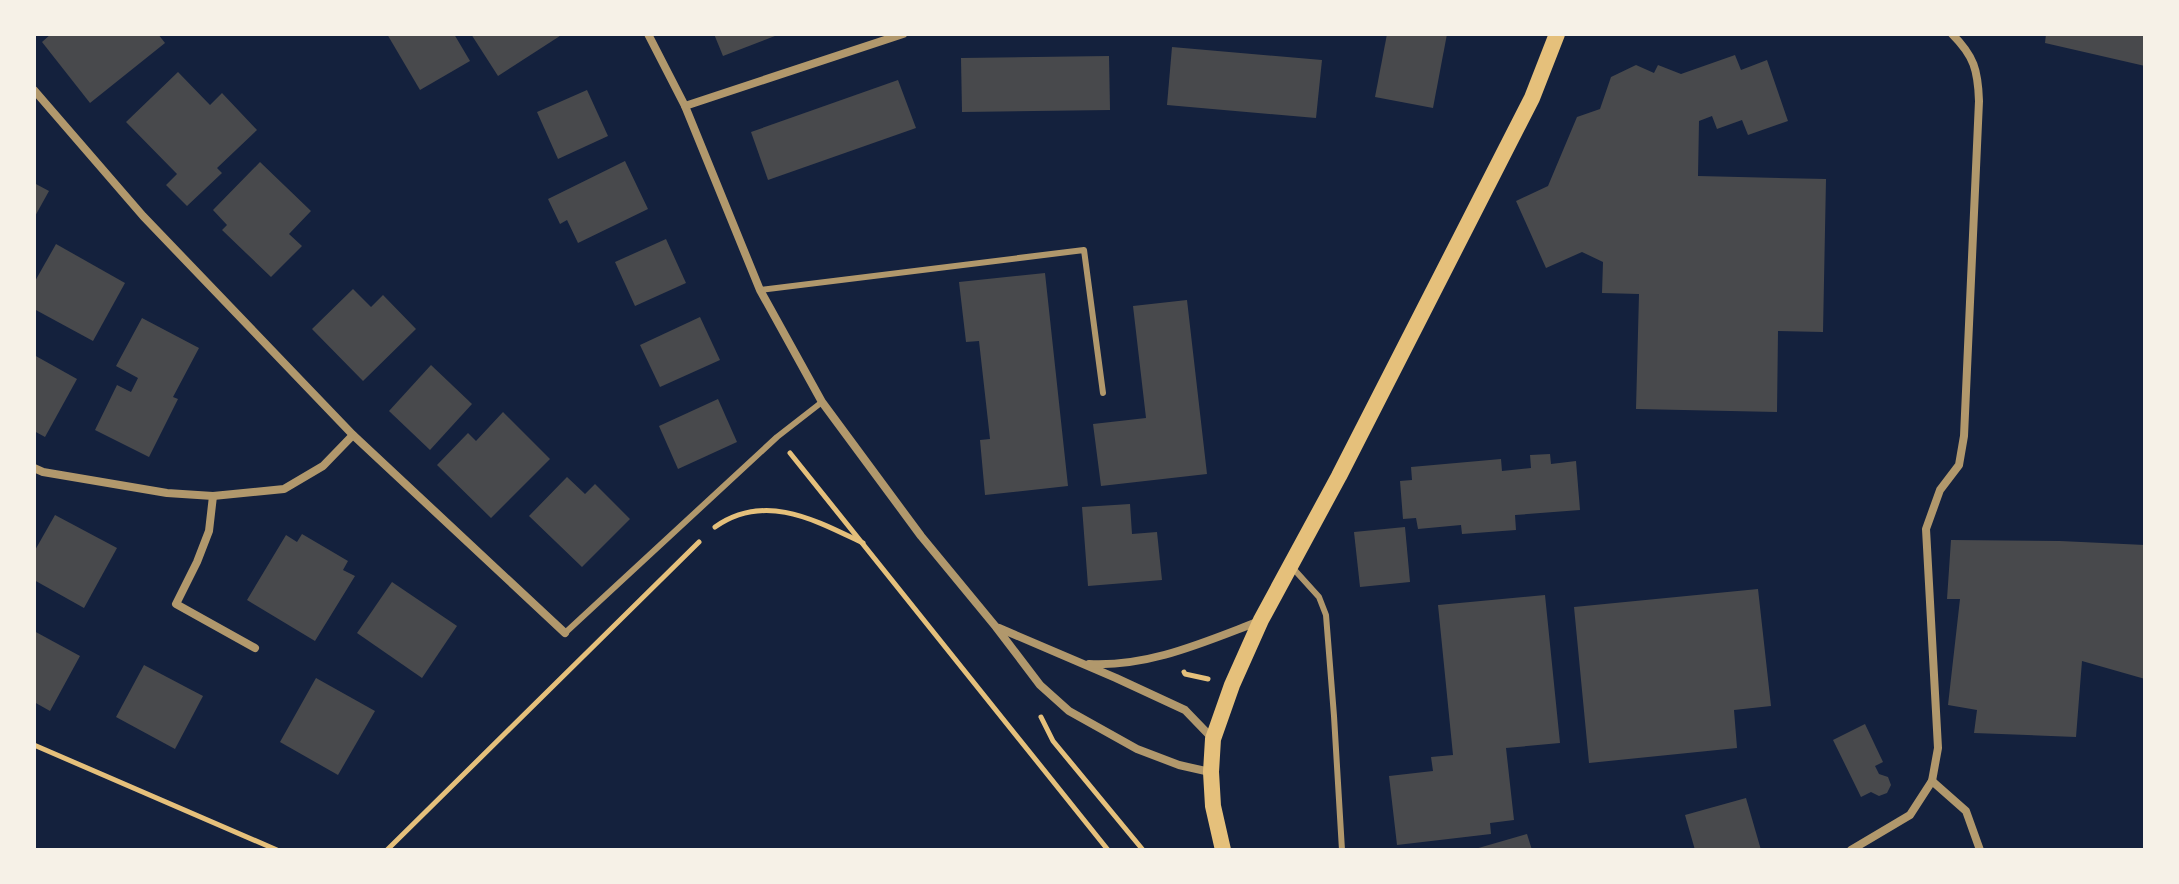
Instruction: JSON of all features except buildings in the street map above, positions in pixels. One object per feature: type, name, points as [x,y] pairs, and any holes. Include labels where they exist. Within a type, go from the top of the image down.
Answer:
[{"type":"main road","points":[[1223,850],[1213,806],[1211,772],[1213,739],[1232,685],[1261,620],[1339,476],[1532,98],[1557,34]]},
{"type":"street","points":[[648,34],[685,106],[760,290],[822,402],[921,536],[1040,685],[1069,711],[1137,749],[1179,765],[1211,772]]},
{"type":"street","points":[[685,106],[903,34]]},
{"type":"street","points":[[1851,850],[1910,815],[1932,781],[1938,748],[1926,529],[1940,490],[1959,465],[1964,436],[1979,101],[1978,80],[1967,49],[1952,34]]},
{"type":"street","points":[[34,90],[143,216],[353,435],[565,633]]},
{"type":"street","points":[[34,468],[167,493],[213,496],[284,489],[323,466],[353,435]]},
{"type":"street","points":[[213,496],[209,531],[176,604],[255,648]]},
{"type":"street","points":[[1084,664],[1112,664],[1174,654],[1261,620]]},
{"type":"street","points":[[996,627],[1185,710],[1213,739]]},
{"type":"street","points":[[1932,781],[1966,811],[1980,850]]},
{"type":"lane","points":[[760,290],[1084,250],[1103,393]]},
{"type":"lane","points":[[565,633],[777,437],[822,402]]},
{"type":"lane","points":[[1291,565],[1319,597],[1326,615],[1342,850]]},
{"type":"path","points":[[777,437],[1108,850]]},
{"type":"path","points":[[387,850],[716,525],[737,514],[760,509],[785,512],[863,543]]},
{"type":"path","points":[[1174,654],[1185,674],[1232,685]]},
{"type":"path","points":[[1039,712],[1053,741],[1143,850]]},
{"type":"path","points":[[34,745],[277,850]]}]
